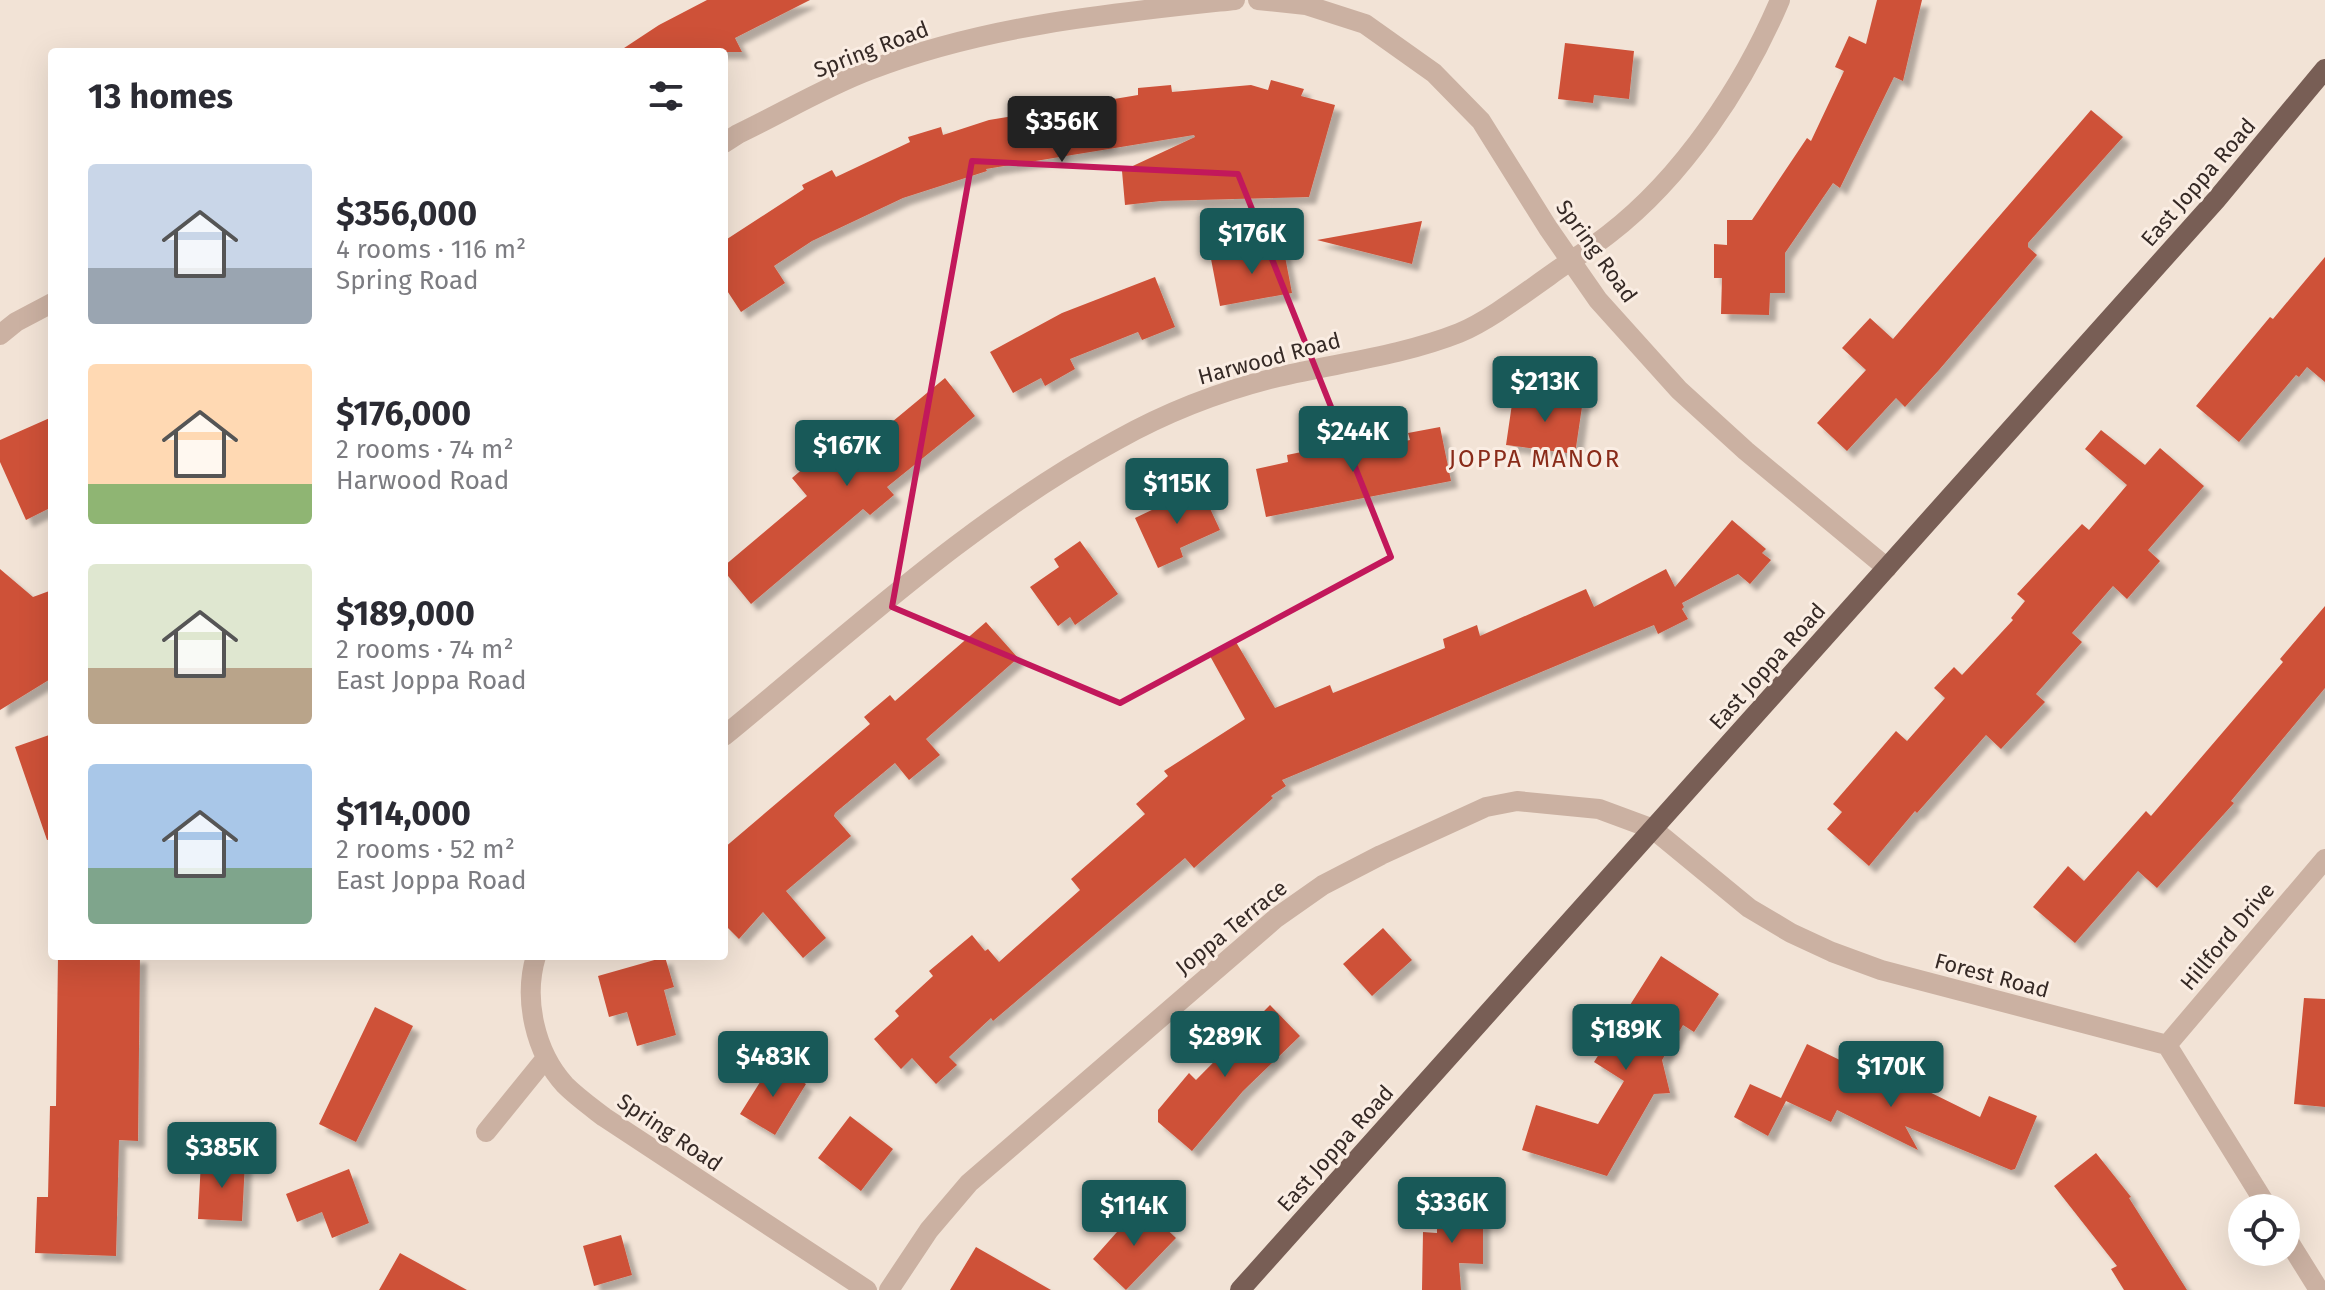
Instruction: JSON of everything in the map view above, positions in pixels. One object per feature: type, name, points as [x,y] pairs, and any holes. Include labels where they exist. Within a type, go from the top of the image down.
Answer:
[{"type":"main road","name":"East Joppa Road","points":[[1240,1290],[2216,200],[2325,69]]},
{"type":"street","name":"Spring Road","points":[[728,140],[869,70],[963,40],[1126,11],[1235,0]]},
{"type":"street","name":"Spring Road","points":[[1258,0],[1306,5],[1365,24],[1434,73],[1481,121],[1598,300],[1679,390],[1746,451],[1887,568]]},
{"type":"street","name":"Harwood Road","points":[[728,733],[929,568],[1017,502],[1118,439],[1177,410],[1231,390],[1461,332],[1611,233],[1667,179],[1745,74],[1780,0]]},
{"type":"street","points":[[0,335],[36,309],[48,304]]},
{"type":"street","name":"Joppa Terrace","points":[[889,1290],[929,1230],[969,1183],[1276,918],[1323,885],[1486,807],[1517,801],[1599,809],[1653,829]]},
{"type":"street","name":"Forest Road","points":[[1653,829],[1749,908],[1791,933],[1832,952],[1881,970],[2167,1045]]},
{"type":"street","name":"Hillford Drive","points":[[2167,1045],[2325,859]]},
{"type":"street","name":"Spring Road","points":[[535,960],[531,1001],[537,1033],[546,1058],[566,1085],[604,1117],[867,1290]]},
{"type":"street","points":[[2167,1045],[2259,1194]]},
{"type":"street","points":[[486,1132],[546,1058]]},
{"type":"street","points":[[2300,1259],[2319,1290]]},
{"type":"highlighted area","points":[[972,161],[1238,174],[1391,557],[1120,703],[892,607]]},
{"type":"building","points":[[707,0],[810,0],[735,38],[742,52],[728,52],[728,48],[624,48],[659,25]]},
{"type":"building","points":[[1877,0],[1922,0],[1903,81],[1894,77],[1840,188],[1833,183],[1785,253],[1785,293],[1770,293],[1769,315],[1721,314],[1722,278],[1714,278],[1714,244],[1727,245],[1727,220],[1752,220],[1807,138],[1811,141],[1844,71],[1835,67],[1849,36],[1866,44]]},
{"type":"building","points":[[1565,43],[1634,51],[1629,99],[1594,95],[1593,103],[1558,99]]},
{"type":"building","points":[[1271,80],[1304,89],[1301,96],[1335,105],[1309,197],[1161,201],[1125,205],[1122,171],[1194,135],[986,169],[903,198],[812,241],[774,266],[785,283],[741,312],[728,292],[728,238],[804,189],[802,185],[832,170],[836,177],[910,142],[908,137],[941,127],[943,135],[989,120],[1138,95],[1138,88],[1171,85],[1172,92],[1251,85],[1268,90]]},
{"type":"building","points":[[2091,110],[2123,137],[2028,243],[2037,255],[1939,370],[1905,407],[1896,398],[1847,451],[1817,423],[1866,370],[1842,348],[1870,318],[1893,339]]},
{"type":"building","points":[[1422,221],[1412,264],[1317,240]]},
{"type":"building","points":[[1283,246],[1292,293],[1220,306],[1211,259]]},
{"type":"building","points":[[2325,257],[2325,382],[2307,367],[2299,377],[2296,375],[2239,442],[2196,406]]},
{"type":"building","points":[[1155,277],[1175,327],[1142,340],[1138,332],[1070,359],[1075,369],[1045,386],[1041,378],[1013,393],[990,352],[1062,313]]},
{"type":"building","points":[[945,378],[975,416],[887,487],[894,495],[870,515],[863,509],[751,604],[728,576],[728,563],[807,496],[792,478],[843,435],[857,451]]},
{"type":"building","points":[[1550,395],[1583,400],[1575,454],[1506,445],[1513,397],[1549,402]]},
{"type":"building","points":[[48,419],[48,509],[26,520],[0,462],[0,440]]},
{"type":"building","points":[[1440,427],[1451,481],[1266,517],[1256,469],[1288,462],[1287,455],[1321,448],[1322,457],[1410,440],[1408,433]]},
{"type":"building","points":[[2101,430],[2145,465],[2160,448],[2204,486],[2148,550],[2160,561],[2127,599],[2113,586],[2072,633],[2082,642],[2036,694],[2045,702],[2001,749],[1986,735],[1869,866],[1827,829],[1842,812],[1833,804],[1896,731],[1907,741],[1945,698],[1934,688],[1954,667],[1962,675],[2013,620],[2011,618],[2025,601],[2017,594],[2082,524],[2089,530],[2127,485],[2085,449]]},
{"type":"building","points":[[1200,487],[1220,530],[1180,548],[1183,557],[1158,568],[1135,518]]},
{"type":"building","points":[[1732,520],[1766,549],[1762,553],[1771,560],[1750,584],[1738,574],[1682,603],[1688,619],[1658,634],[1654,625],[1282,780],[1286,786],[1271,796],[1273,798],[1194,868],[1185,858],[993,1021],[991,1018],[949,1057],[957,1065],[936,1084],[912,1058],[901,1069],[874,1039],[899,1016],[895,1011],[933,976],[929,971],[972,935],[999,962],[1080,890],[1071,879],[1145,814],[1136,804],[1168,776],[1164,771],[1245,719],[1210,656],[1236,642],[1275,708],[1330,685],[1333,693],[1445,648],[1443,639],[1477,625],[1480,636],[1586,589],[1594,607],[1666,569],[1675,587]]},
{"type":"building","points":[[1080,541],[1118,594],[1075,625],[1070,617],[1058,626],[1030,587],[1059,567],[1054,559]]},
{"type":"building","points":[[0,569],[33,597],[48,591],[48,680],[0,710]]},
{"type":"building","points":[[2325,606],[2325,688],[2231,801],[2234,803],[2157,888],[2138,871],[2075,943],[2033,907],[2068,866],[2084,881],[2146,811],[2151,816],[2283,662],[2280,659]]},
{"type":"building","points":[[986,622],[1018,658],[926,739],[940,755],[909,780],[895,763],[835,813],[834,816],[851,836],[786,891],[826,938],[803,958],[763,912],[739,939],[728,928],[728,845],[870,724],[864,717],[890,695],[895,701]]},
{"type":"building","points":[[48,735],[48,840],[47,840],[15,747]]},
{"type":"building","points":[[1383,928],[1412,960],[1372,996],[1343,964]]},
{"type":"building","points":[[1661,956],[1719,994],[1694,1032],[1683,1025],[1662,1060],[1670,1093],[1654,1094],[1607,1176],[1522,1150],[1536,1105],[1598,1124],[1624,1081],[1594,1062]]},
{"type":"building","points":[[58,960],[140,960],[138,1141],[119,1140],[116,1256],[35,1253],[37,1197],[48,1197],[50,1106],[56,1106]]},
{"type":"building","points":[[654,960],[666,960],[674,987],[664,990],[676,1035],[637,1046],[627,1012],[609,1017],[598,976]]},
{"type":"building","points":[[2304,998],[2325,999],[2325,1107],[2294,1104]]},
{"type":"building","points":[[1270,1005],[1300,1036],[1243,1091],[1192,1151],[1158,1122],[1158,1110],[1189,1073],[1196,1080]]},
{"type":"building","points":[[375,1007],[413,1026],[356,1142],[319,1124]]},
{"type":"building","points":[[1807,1044],[1889,1084],[1890,1081],[1898,1085],[1901,1078],[1980,1117],[1989,1096],[2037,1116],[2015,1169],[1905,1126],[1918,1150],[1837,1110],[1831,1122],[1786,1101],[1768,1136],[1734,1117],[1750,1084],[1781,1098]]},
{"type":"building","points":[[772,1063],[806,1084],[775,1135],[740,1114]]},
{"type":"building","points":[[850,1116],[893,1149],[861,1191],[818,1158]]},
{"type":"building","points":[[2096,1153],[2131,1197],[2187,1290],[2124,1290],[2111,1269],[2117,1266],[2054,1186]]},
{"type":"building","points":[[201,1160],[245,1162],[242,1221],[198,1219]]},
{"type":"building","points":[[349,1169],[369,1223],[332,1238],[322,1212],[297,1222],[286,1194]]},
{"type":"building","points":[[1437,1202],[1483,1203],[1483,1264],[1459,1263],[1461,1290],[1422,1290],[1423,1232],[1437,1233]]},
{"type":"building","points":[[1141,1205],[1176,1238],[1126,1290],[1093,1259]]},
{"type":"building","points":[[621,1235],[632,1275],[594,1286],[583,1246]]},
{"type":"building","points":[[976,1247],[1051,1290],[950,1290]]},
{"type":"building","points":[[400,1253],[467,1290],[379,1290]]},
{"type":"district","name":"JOPPA MANOR","points":[[1535,459]]}]
